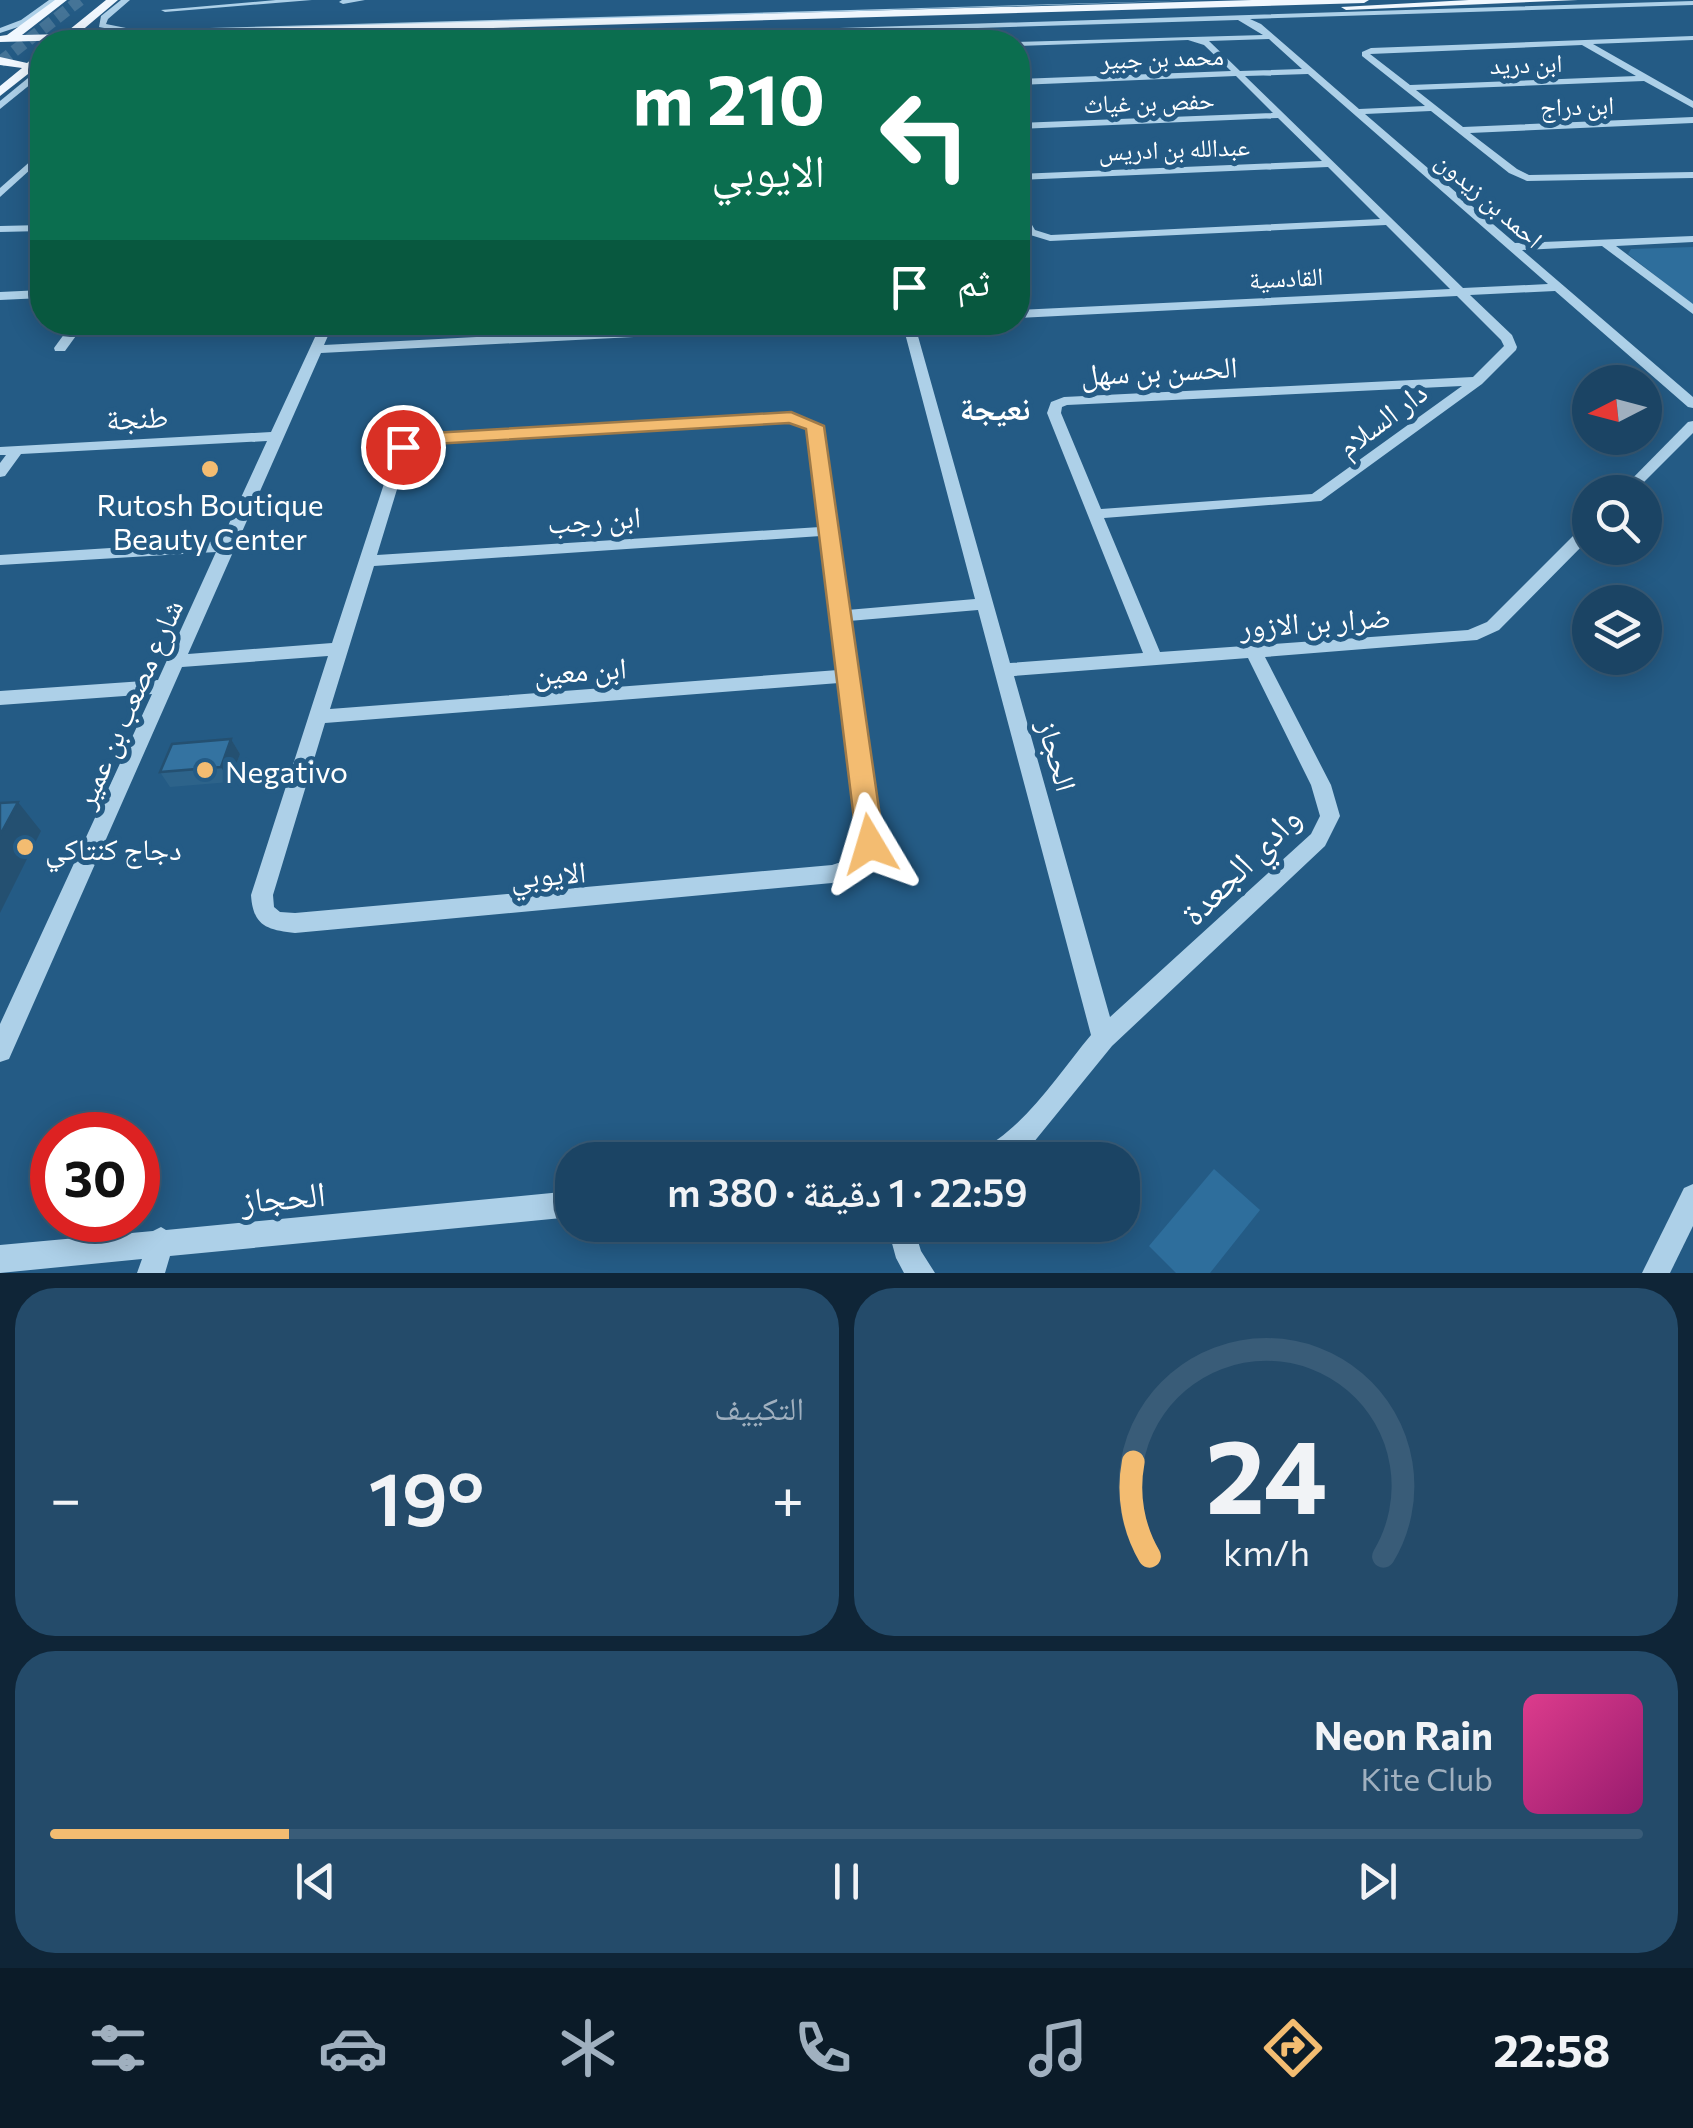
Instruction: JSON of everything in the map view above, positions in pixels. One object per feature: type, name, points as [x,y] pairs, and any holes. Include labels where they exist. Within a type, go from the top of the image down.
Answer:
[{"type":"main road","points":[[45,30],[62,0]]},
{"type":"main road","points":[[49,30],[72,0]]},
{"type":"main road","points":[[76,30],[113,0]]},
{"type":"main road","points":[[367,30],[1364,0]]},
{"type":"main road","points":[[1386,11],[1571,0]]},
{"type":"main road","points":[[695,30],[1571,0]]},
{"type":"main road","points":[[880,15],[1124,2]]},
{"type":"main road","points":[[368,24],[405,29]]},
{"type":"main road","points":[[530,30],[563,25]]},
{"type":"main road","points":[[64,30],[81,26],[94,30]]},
{"type":"main road","points":[[1,43],[30,46]]},
{"type":"main road","points":[[1,43],[30,46]]},
{"type":"main road","points":[[0,92],[30,55]]},
{"type":"main road","points":[[0,61],[21,67]]},
{"type":"main road","points":[[0,80],[21,67]]},
{"type":"street","points":[[1,43],[54,0]]},
{"type":"street","points":[[126,0],[101,21],[102,25],[126,30]]},
{"type":"street","points":[[165,10],[308,0]]},
{"type":"street","points":[[344,17],[343,1],[362,0]]},
{"type":"street","points":[[189,30],[1002,2],[1201,0]]},
{"type":"street","points":[[811,30],[1234,16],[1258,21],[1386,11],[1693,3]]},
{"type":"street","points":[[654,16],[665,5],[678,16]]},
{"type":"street","points":[[300,30],[344,17],[368,24]]},
{"type":"street","name":"احمد بن زيدون","points":[[1258,21],[1269,37],[1354,112],[1693,404]]},
{"type":"street","points":[[1030,44],[1269,37]]},
{"type":"street","name":"دار السلام","points":[[1096,514],[1316,498],[1477,381],[1511,347],[1507,338],[1332,164],[1200,39]]},
{"type":"street","points":[[1691,39],[1366,51],[1408,88],[1527,178],[1693,175]]},
{"type":"street","points":[[1584,42],[1693,105]]},
{"type":"street","points":[[0,106],[30,57]]},
{"type":"street","name":"محمد بن جبير","points":[[1030,82],[1308,71]]},
{"type":"street","name":"ابن دريد","points":[[1408,88],[1646,78]]},
{"type":"street","points":[[1354,112],[1434,108]]},
{"type":"street","name":"حفص بن غياث","points":[[1030,126],[1282,116]]},
{"type":"street","name":"ابن دراج","points":[[1463,130],[1693,120]]},
{"type":"street","name":"عبدالله بن ادريس","points":[[1030,177],[1332,164]]},
{"type":"street","points":[[0,194],[29,167]]},
{"type":"street","points":[[1030,230],[1050,238],[1390,222]]},
{"type":"street","points":[[0,230],[30,229]]},
{"type":"street","points":[[1512,247],[1693,238]]},
{"type":"street","points":[[1606,242],[1693,310]]},
{"type":"street","name":"القادسية","points":[[1030,313],[1557,286]]},
{"type":"street","points":[[0,296],[30,295]]},
{"type":"street","points":[[60,348],[70,335]]},
{"type":"street","name":"شارع مصعب بن عمير","points":[[0,1051],[322,335]]},
{"type":"street","points":[[316,349],[591,335]]},
{"type":"street","name":"الحجاز","points":[[911,335],[1104,1038]]},
{"type":"street","name":"الحسن بن سهل","points":[[1153,657],[1054,413],[1056,405],[1064,400],[1477,381]]},
{"type":"street","name":"الايوبي","points":[[771,418],[806,420],[814,426],[828,531],[870,844],[857,865],[812,876],[295,923],[275,921],[263,911],[262,895],[403,447],[432,439],[771,418]]},
{"type":"street","points":[[1643,475],[1693,425]]},
{"type":"street","name":"طنجة","points":[[0,452],[278,436]]},
{"type":"street","points":[[0,473],[17,450]]},
{"type":"street","name":"ابن رجب","points":[[365,561],[828,531]]},
{"type":"street","points":[[0,560],[227,546]]},
{"type":"street","name":"ضرار بن الازور","points":[[1002,670],[1483,632],[1572,546]]},
{"type":"street","points":[[840,616],[983,604]]},
{"type":"street","points":[[176,660],[337,650]]},
{"type":"street","name":"وادي الجعدة","points":[[1104,1038],[1318,840],[1330,816],[1321,785],[1254,653]]},
{"type":"street","name":"ابن معين","points":[[316,718],[848,676]]},
{"type":"street","points":[[0,698],[164,686]]},
{"type":"street","points":[[1015,1142],[1104,1038]]},
{"type":"street","points":[[1656,1273],[1693,1197]]},
{"type":"street","name":"الحجاز","points":[[0,1258],[555,1206]]},
{"type":"street","points":[[151,1273],[161,1241]]},
{"type":"street","points":[[905,1242],[921,1273]]},
{"type":"shaded area","points":[[1693,247],[1693,305],[1628,254],[1631,249]]},
{"type":"shaded area","points":[[1214,1169],[1260,1210],[1210,1273],[1176,1273],[1149,1246]]},
{"type":"building","points":[[231,739],[221,767],[160,772],[172,744]]},
{"type":"building","points":[[18,802],[0,835],[0,803]]},
{"type":"tunnel","points":[[41,30],[80,0]]},
{"type":"tunnel","points":[[0,62],[30,39]]},
{"type":"place","name":"Rutosh Boutique Beauty Center","points":[[210,469]]},
{"type":"place","name":"Negativo","points":[[205,770]]},
{"type":"place","name":"دجاج كنتاكي","points":[[25,847]]},
{"type":"district","name":"نعيجة","points":[[995,407]]},
{"type":"route","points":[[403,447],[432,439],[791,417],[814,426],[870,844]]}]
